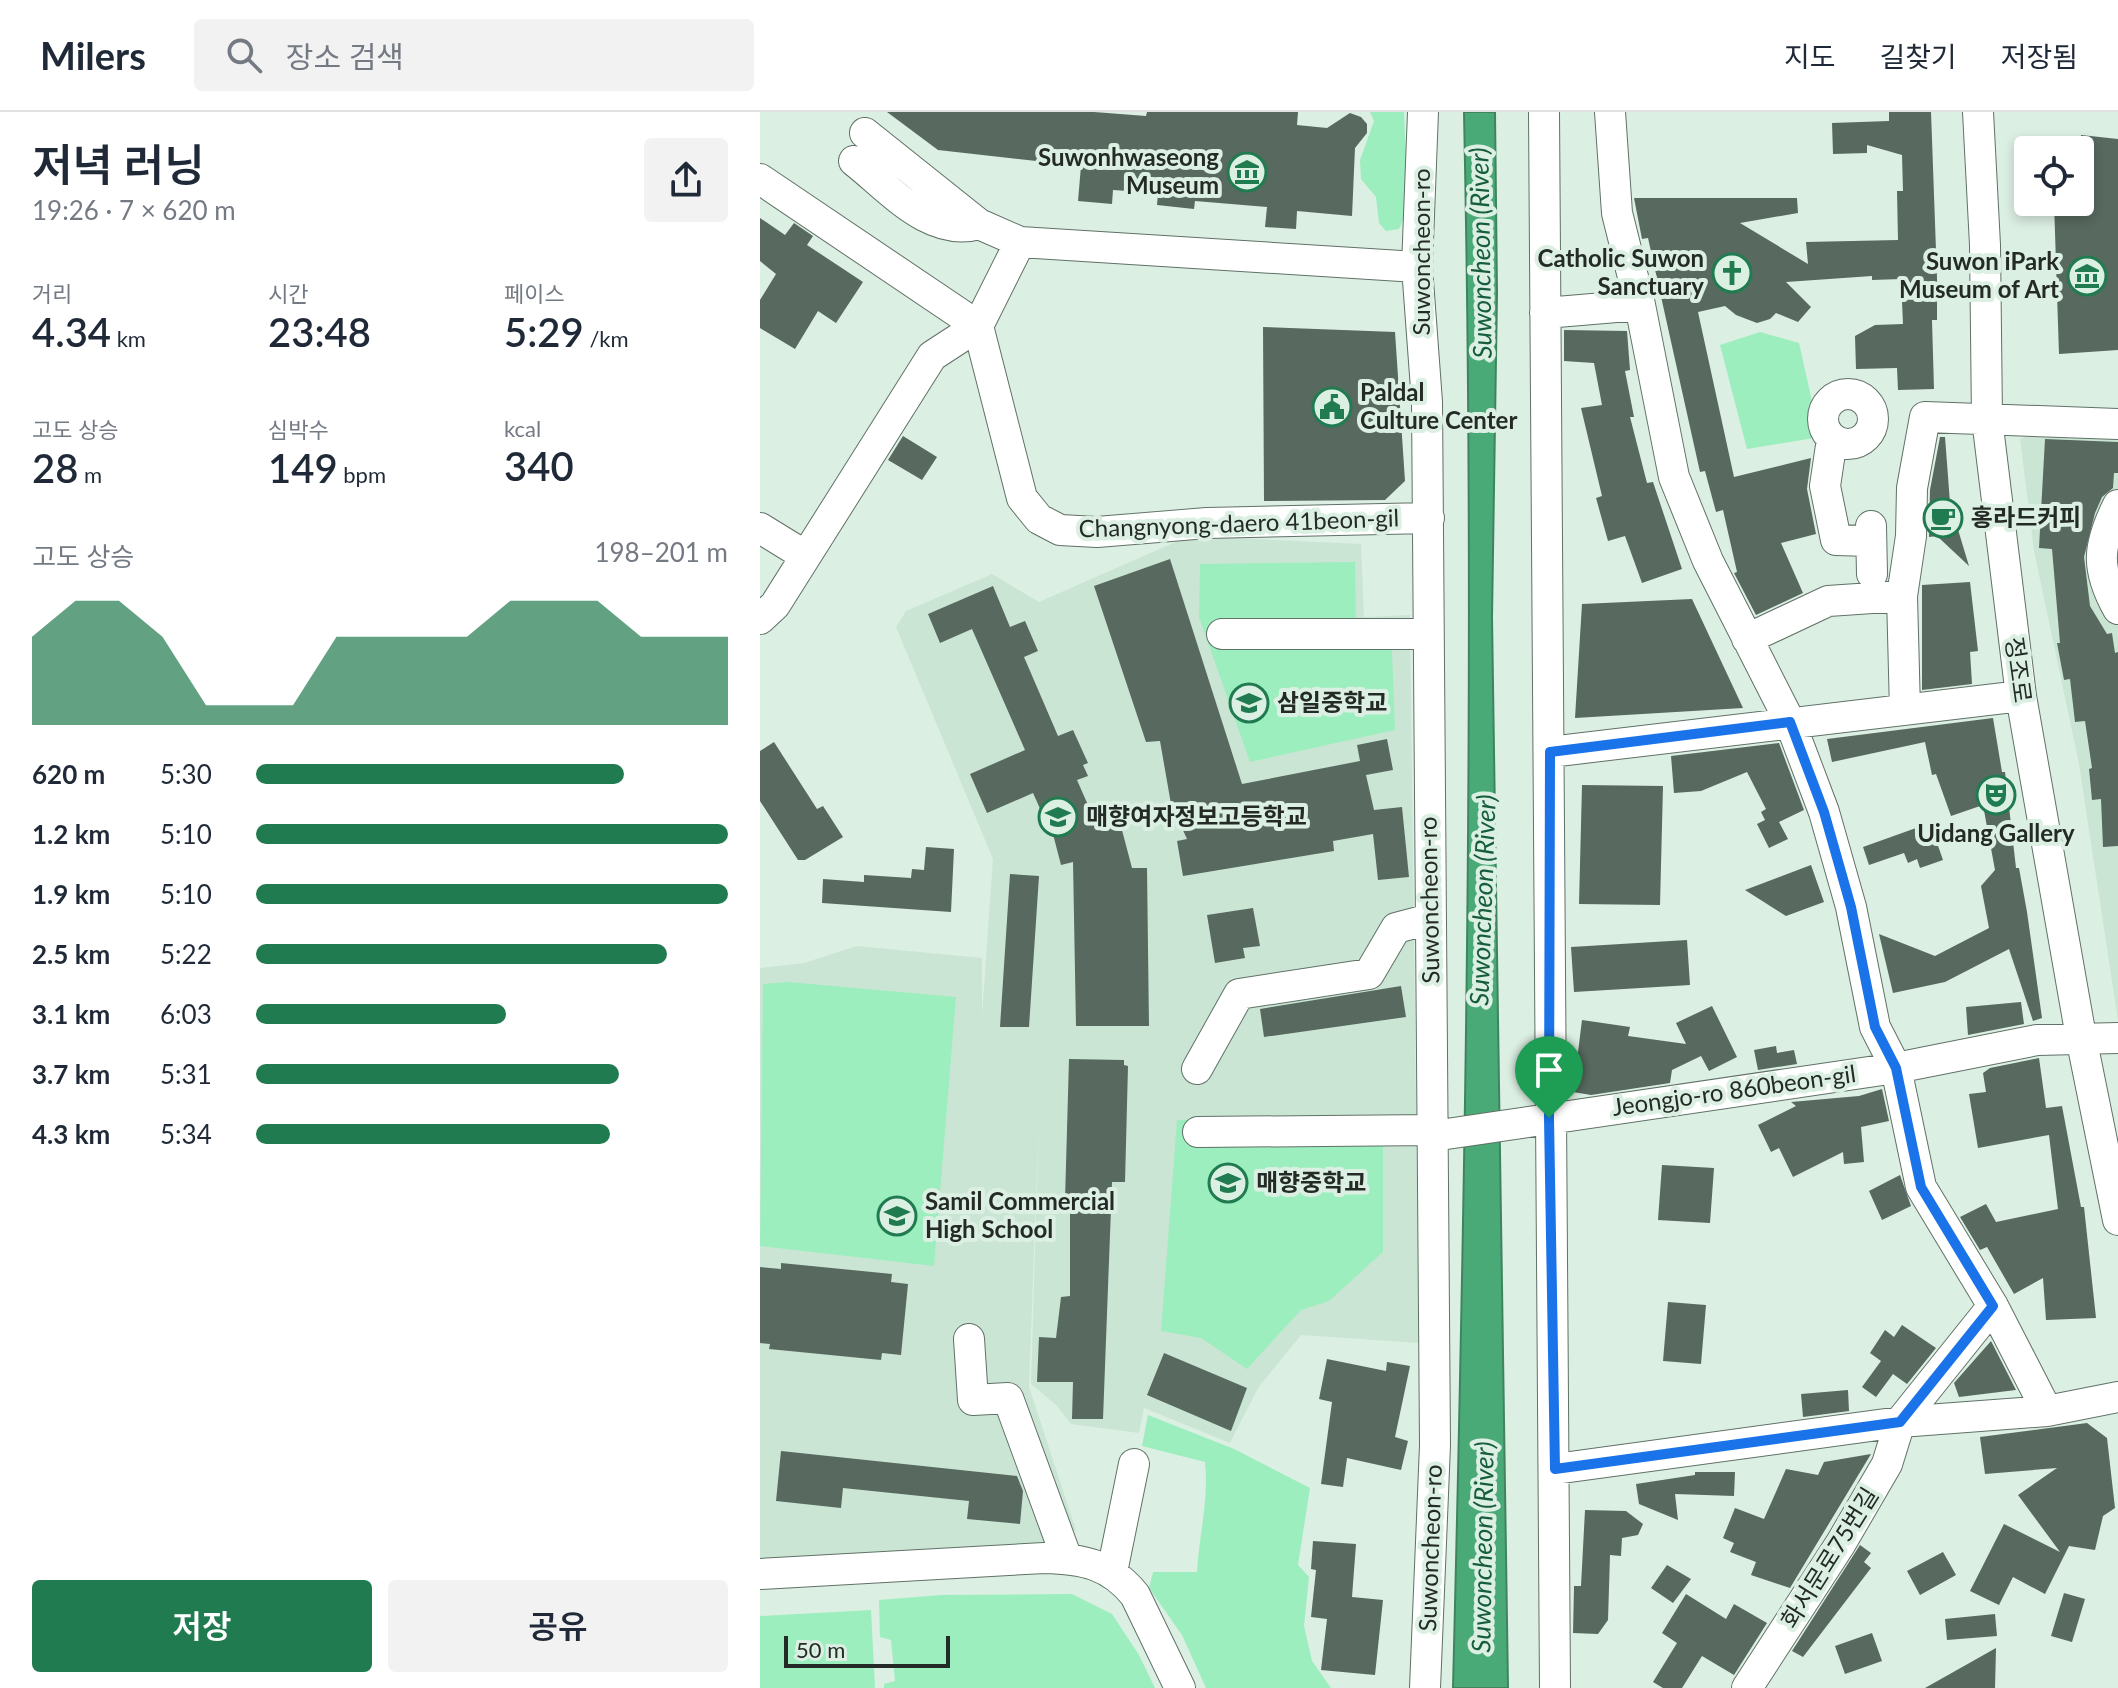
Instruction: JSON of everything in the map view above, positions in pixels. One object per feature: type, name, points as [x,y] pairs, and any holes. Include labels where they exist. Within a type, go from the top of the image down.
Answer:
[{"type":"street","name":"Suwoncheon-ro","points":[[1423,112],[1417,267],[1427,402],[1430,919],[1436,1134],[1435,1445],[1425,1688]]},
{"type":"street","points":[[1544,112],[1550,752],[1539,1120],[1555,1469],[1555,1688]]},
{"type":"street","points":[[1610,112],[1617,213],[1640,305],[1674,477],[1708,561],[1790,722],[1828,825],[1851,907],[1875,1027],[1896,1068],[1921,1187],[1993,1306],[2047,1411]]},
{"type":"street","name":"정조로","points":[[1978,112],[1985,245],[1987,419],[2021,696],[2081,1037],[2118,1220]]},
{"type":"street","points":[[865,133],[979,224],[1020,242],[1417,267]]},
{"type":"street","points":[[854,161],[938,225],[962,229],[979,224]]},
{"type":"street","points":[[760,179],[978,326]]},
{"type":"street","points":[[760,619],[775,605],[932,356],[978,326],[1020,242]]},
{"type":"street","points":[[1545,313],[1640,305]]},
{"type":"street","name":"Changnyong-daero 41beon-gil","points":[[978,326],[1022,498],[1039,519],[1060,530],[1128,532],[1207,523],[1429,518]]},
{"type":"street","points":[[1832,439],[1848,444],[1863,439],[1869,433],[1873,417],[1871,409],[1860,396],[1836,397],[1822,417],[1832,439],[1825,486],[1836,540],[1871,534],[1872,574]]},
{"type":"street","points":[[1873,417],[2118,424]]},
{"type":"street","points":[[1905,710],[1902,596],[1911,536],[1912,488],[1925,417]]},
{"type":"street","points":[[2118,505],[2102,537],[2102,574],[2118,609]]},
{"type":"street","points":[[760,528],[804,555]]},
{"type":"street","points":[[1747,639],[1828,601],[1902,596]]},
{"type":"street","points":[[1222,634],[1428,634]]},
{"type":"street","points":[[1550,752],[2021,696]]},
{"type":"street","points":[[1197,1069],[1239,994],[1369,974],[1396,928],[1430,919]]},
{"type":"street","name":"Jeongjo-ro 860beon-gil","points":[[1198,1132],[1436,1134],[1896,1068],[2037,1040],[2118,1038]]},
{"type":"street","points":[[1900,1422],[1993,1306]]},
{"type":"street","points":[[969,1339],[973,1400],[1008,1398],[1067,1559]]},
{"type":"street","points":[[1555,1469],[1900,1422],[2047,1411],[2118,1397]]},
{"type":"street","name":"화서문로75번길","points":[[1747,1688],[1841,1543],[1887,1464],[1900,1422]]},
{"type":"street","points":[[1112,1572],[1134,1464]]},
{"type":"street","points":[[760,1574],[1067,1559],[1095,1563],[1112,1572],[1135,1595],[1180,1688]]},
{"type":"shaded area","points":[[1370,112],[1404,112],[1408,210],[1399,229],[1386,231],[1379,223],[1376,197],[1361,179],[1360,160],[1374,121]]},
{"type":"shaded area","points":[[1760,332],[1799,343],[1820,437],[1747,449],[1720,345]]},
{"type":"shaded area","points":[[2039,432],[2118,434],[2118,1021],[2079,764],[2034,551],[2020,439]]},
{"type":"shaded area","points":[[1189,536],[1361,544],[1364,617],[1410,615],[1419,1343],[1301,1335],[1258,1388],[1230,1443],[1144,1408],[1139,1433],[1071,1424],[1056,1405],[1031,1384],[1039,1116],[1029,1387],[1076,1530],[1033,1546],[760,1561],[760,968],[804,963],[857,946],[982,958],[982,1015],[993,859],[896,627],[906,611],[992,574],[1039,602]]},
{"type":"shaded area","points":[[1355,562],[1356,629],[1391,626],[1395,730],[1250,762],[1199,617],[1200,564]]},
{"type":"shaded area","points":[[788,982],[956,997],[934,1266],[760,1246],[763,984]]},
{"type":"shaded area","points":[[1383,1117],[1383,1252],[1329,1301],[1301,1310],[1247,1369],[1201,1338],[1161,1331],[1177,1120]]},
{"type":"shaded area","points":[[1148,1415],[1234,1449],[1310,1488],[1298,1565],[1309,1577],[1304,1626],[1312,1661],[1331,1688],[1206,1688],[1182,1635],[1149,1588],[1153,1572],[1197,1572],[1205,1504],[1205,1462],[1142,1446]]},
{"type":"shaded area","points":[[1072,1594],[1112,1614],[1139,1655],[1155,1688],[884,1688],[884,1684],[895,1681],[891,1640],[880,1637],[879,1600],[941,1595]]},
{"type":"shaded area","points":[[871,1610],[875,1688],[760,1688],[760,1616]]},
{"type":"water","name":"Suwoncheon (River)","points":[[1464,112],[1495,112],[1497,293],[1492,617],[1508,1688],[1453,1688],[1468,900],[1469,506]]},
{"type":"building","name":"Suwonhwaseong Museum","points":[[887,112],[1094,112],[1146,116],[1147,112],[1298,112],[1297,125],[1327,128],[1350,113],[1361,117],[1367,124],[1367,133],[1355,148],[1352,216],[1297,211],[1296,229],[1265,227],[1267,207],[1195,201],[1194,209],[1157,205],[1158,193],[1113,190],[1112,204],[1078,201],[1081,166],[938,150]]},
{"type":"building","points":[[1889,112],[1931,112],[1937,278],[1937,320],[1932,320],[1934,389],[1898,390],[1897,368],[1856,369],[1855,336],[1875,325],[1903,324],[1901,279],[1872,280],[1872,276],[1786,282],[1811,307],[1798,322],[1776,313],[1770,319],[1757,323],[1736,315],[1725,306],[1698,312],[1734,477],[1811,458],[1807,489],[1816,534],[1781,543],[1803,593],[1756,615],[1734,573],[1737,572],[1723,510],[1716,512],[1705,471],[1700,472],[1648,238],[1642,239],[1634,198],[1797,198],[1798,213],[1740,223],[1808,264],[1806,242],[1898,240],[1897,191],[1903,191],[1902,155],[1867,145],[1867,153],[1833,154],[1832,123],[1889,121]]},
{"type":"building","name":"Suwon iPark Museum of Art","points":[[2094,136],[2118,139],[2118,350],[2059,354],[2054,216],[2094,216]]},
{"type":"building","points":[[760,218],[785,235],[794,223],[813,236],[807,245],[863,282],[836,323],[818,311],[795,349],[760,328],[760,300],[776,274],[760,261]]},
{"type":"building","name":"Paldal Culture Center","points":[[1263,327],[1395,332],[1405,481],[1385,500],[1264,501]]},
{"type":"building","points":[[1564,330],[1627,331],[1630,370],[1625,371],[1634,417],[1630,417],[1647,483],[1653,482],[1682,569],[1642,583],[1625,536],[1608,541],[1596,498],[1602,496],[1581,408],[1602,405],[1594,363],[1564,361]]},
{"type":"building","points":[[903,436],[937,457],[922,480],[888,460]]},
{"type":"building","points":[[1940,437],[1945,437],[1950,503],[1969,566],[1937,536],[1929,537],[1930,490]]},
{"type":"building","points":[[2045,439],[2118,442],[2118,473],[2114,473],[2113,488],[2102,497],[2095,513],[2084,557],[2090,606],[2107,634],[2112,633],[2115,653],[2118,652],[2118,846],[2103,847],[2101,799],[2092,800],[2089,769],[2092,768],[2085,721],[2075,722],[2070,679],[2064,680],[2057,643],[2060,643],[2052,549],[2039,548]]},
{"type":"building","points":[[1170,559],[1242,784],[1360,761],[1357,745],[1387,739],[1393,770],[1366,775],[1374,810],[1402,807],[1409,877],[1378,880],[1373,834],[1333,841],[1334,851],[1183,876],[1177,841],[1187,839],[1171,804],[1160,741],[1146,742],[1094,586]]},
{"type":"building","points":[[1970,582],[1978,651],[1970,652],[1972,684],[1922,690],[1922,585]]},
{"type":"building","points":[[993,586],[1010,627],[1025,621],[1038,651],[1024,657],[1058,736],[1073,730],[1088,763],[1083,765],[1088,776],[1077,780],[1095,821],[1118,815],[1132,868],[1147,868],[1149,1026],[1076,1026],[1073,862],[1061,865],[1047,811],[1042,813],[1033,793],[987,813],[970,774],[1025,750],[972,629],[940,643],[928,614]]},
{"type":"building","points":[[1692,599],[1743,708],[1575,718],[1582,604]]},
{"type":"building","points":[[1993,718],[2002,772],[2005,772],[2016,868],[2019,868],[2027,912],[2042,1018],[2033,1021],[2009,949],[1945,982],[1893,993],[1879,934],[1935,956],[1989,928],[1981,886],[1995,870],[1983,805],[1951,816],[1936,774],[1932,775],[1925,742],[1832,762],[1827,739]]},
{"type":"building","points":[[774,742],[817,809],[823,806],[843,837],[805,860],[798,860],[760,801],[760,751]]},
{"type":"building","points":[[1779,743],[1804,810],[1779,822],[1788,839],[1769,848],[1757,824],[1765,820],[1761,812],[1766,809],[1747,772],[1701,791],[1674,793],[1671,756]]},
{"type":"building","points":[[1582,785],[1663,786],[1660,905],[1579,904]]},
{"type":"building","points":[[1930,823],[1943,860],[1920,868],[1917,859],[1908,863],[1904,853],[1869,865],[1863,847]]},
{"type":"building","points":[[926,847],[954,849],[951,912],[822,903],[823,879],[864,882],[864,875],[911,878],[912,869],[924,870]]},
{"type":"building","points":[[1811,865],[1824,902],[1786,916],[1745,890]]},
{"type":"building","points":[[1010,874],[1039,876],[1029,1027],[1000,1027]]},
{"type":"building","points":[[1253,908],[1260,946],[1243,948],[1245,958],[1215,963],[1207,915]]},
{"type":"building","points":[[1687,940],[1690,985],[1574,992],[1571,947]]},
{"type":"building","points":[[1401,986],[1406,1017],[1264,1037],[1260,1009]]},
{"type":"building","points":[[2021,1002],[2024,1024],[1968,1035],[1966,1007]]},
{"type":"building","points":[[1712,1006],[1737,1057],[1709,1071],[1701,1056],[1672,1070],[1670,1083],[1591,1095],[1573,1092],[1582,1020],[1630,1027],[1628,1036],[1686,1044],[1676,1023]]},
{"type":"building","points":[[1776,1046],[1777,1053],[1794,1050],[1797,1064],[1758,1070],[1754,1050]]},
{"type":"building","points":[[2039,1058],[2046,1108],[2062,1106],[2081,1207],[2084,1207],[2096,1318],[2046,1320],[2043,1278],[2014,1294],[1987,1247],[1980,1250],[1960,1217],[1986,1204],[1996,1222],[2058,1209],[2049,1135],[1978,1148],[1969,1094],[1986,1092],[1983,1073],[1990,1068]]},
{"type":"building","points":[[1069,1059],[1124,1060],[1124,1065],[1128,1066],[1125,1182],[1112,1182],[1103,1419],[1072,1419],[1073,1382],[1037,1382],[1039,1337],[1056,1338],[1061,1297],[1070,1296],[1070,1201],[1065,1200]]},
{"type":"building","points":[[1882,1089],[1889,1121],[1861,1127],[1864,1162],[1844,1164],[1843,1152],[1793,1177],[1779,1148],[1771,1152],[1758,1125],[1796,1106],[1791,1102],[1859,1096]]},
{"type":"building","points":[[1662,1165],[1714,1168],[1710,1223],[1658,1220]]},
{"type":"building","points":[[1900,1175],[1911,1206],[1882,1220],[1869,1191]]},
{"type":"building","points":[[781,1263],[892,1274],[891,1282],[908,1284],[901,1355],[882,1353],[881,1360],[769,1349],[770,1344],[760,1343],[760,1267],[781,1269]]},
{"type":"building","points":[[1668,1302],[1706,1305],[1701,1364],[1663,1361]]},
{"type":"building","points":[[1902,1325],[1936,1348],[1907,1384],[1893,1374],[1876,1397],[1862,1387],[1881,1361],[1870,1353],[1885,1330],[1894,1337]]},
{"type":"building","points":[[1991,1341],[2016,1390],[1959,1397],[1954,1383]]},
{"type":"building","points":[[1164,1353],[1247,1388],[1231,1431],[1147,1395]]},
{"type":"building","points":[[1327,1359],[1386,1371],[1387,1362],[1410,1366],[1395,1437],[1408,1441],[1401,1470],[1347,1458],[1343,1487],[1321,1484],[1332,1402],[1319,1399]]},
{"type":"building","points":[[1848,1390],[1849,1411],[1803,1417],[1801,1394]]},
{"type":"building","points":[[2087,1423],[2107,1438],[2115,1508],[2103,1516],[2095,1550],[2069,1546],[2045,1594],[2013,1577],[1999,1605],[1970,1591],[2004,1524],[2060,1552],[2018,1495],[2057,1468],[1985,1474],[1980,1437]]},
{"type":"building","points":[[781,1451],[1017,1476],[1023,1491],[1020,1524],[967,1519],[969,1501],[843,1488],[841,1508],[776,1501]]},
{"type":"building","points":[[1871,1454],[1790,1588],[1751,1575],[1756,1562],[1730,1552],[1734,1543],[1723,1538],[1735,1508],[1764,1519],[1786,1469],[1818,1475],[1824,1462]]},
{"type":"building","points":[[1695,1472],[1735,1472],[1734,1496],[1675,1494],[1678,1520],[1639,1504],[1636,1484],[1695,1475]]},
{"type":"building","points":[[1585,1510],[1626,1511],[1643,1524],[1638,1535],[1622,1538],[1621,1556],[1610,1555],[1608,1620],[1598,1634],[1573,1633],[1574,1586],[1581,1586]]},
{"type":"building","points":[[1313,1541],[1356,1544],[1352,1597],[1383,1600],[1375,1675],[1321,1670],[1327,1619],[1311,1617],[1316,1570],[1311,1569]]},
{"type":"building","points":[[1860,1545],[1871,1553],[1864,1562],[1871,1568],[1803,1657],[1792,1651]]},
{"type":"building","points":[[1943,1552],[1956,1575],[1920,1595],[1907,1571]]},
{"type":"building","points":[[1667,1565],[1691,1579],[1673,1603],[1651,1588]]},
{"type":"building","points":[[2064,1593],[2085,1599],[2072,1642],[2051,1636]]},
{"type":"building","points":[[1686,1594],[1726,1619],[1734,1604],[1767,1623],[1734,1675],[1702,1656],[1682,1688],[1663,1688],[1653,1682],[1677,1643],[1662,1633]]},
{"type":"building","points":[[1995,1614],[1997,1636],[1947,1640],[1945,1619]]},
{"type":"building","points":[[1872,1633],[1882,1661],[1845,1674],[1835,1646]]},
{"type":"building","points":[[1996,1648],[1995,1688],[1925,1688]]},
{"type":"place","name":"Suwonhwaseong Museum","points":[[1247,172]]},
{"type":"place","name":"Catholic Suwon Sanctuary","points":[[1732,273]]},
{"type":"place","name":"Suwon iPark Museum of Art","points":[[2087,276]]},
{"type":"place","name":"Paldal Culture Center","points":[[1332,407]]},
{"type":"place","name":"홍라드커피","points":[[1943,518]]},
{"type":"place","name":"삼일중학교","points":[[1249,703]]},
{"type":"place","name":"Uidang Gallery","points":[[1996,795]]},
{"type":"place","name":"매향여자정보고등학교","points":[[1058,817]]},
{"type":"place","name":"매향중학교","points":[[1228,1183]]},
{"type":"place","name":"Samil Commercial High School","points":[[897,1216]]},
{"type":"route","points":[[1790,722],[1824,812],[1851,907],[1875,1027],[1896,1068],[1921,1187],[1993,1306],[1900,1422],[1555,1469],[1549,1118],[1550,752],[1790,722]]}]
